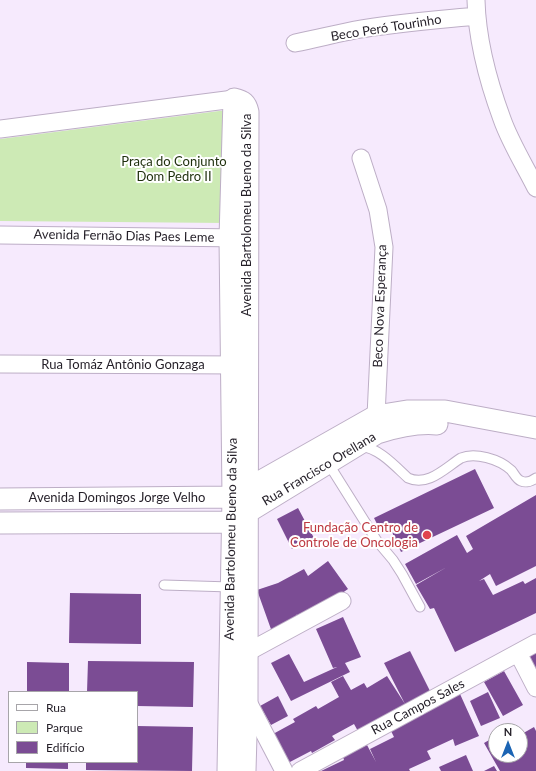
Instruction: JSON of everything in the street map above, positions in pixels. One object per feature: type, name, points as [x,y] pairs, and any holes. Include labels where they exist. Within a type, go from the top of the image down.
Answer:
[{"type":"street","name":"Beco Peró Tourinho","points":[[295,43],[355,30],[411,22],[476,8]]},
{"type":"street","points":[[476,8],[482,49],[488,75],[502,120],[536,188]]},
{"type":"street","points":[[0,129],[234,99]]},
{"type":"street","name":"Avenida Bartolomeu Bueno da Silva","points":[[228,771],[246,653],[240,505],[239,238],[248,112],[247,106],[244,102],[234,99]]},
{"type":"street","name":"Beco Nova Esperança","points":[[361,158],[378,210],[384,247],[376,424]]},
{"type":"street","name":"Avenida Fernão Dias Paes Leme","points":[[0,235],[239,238]]},
{"type":"street","name":"Rua Tomáz Antônio Gonzaga","points":[[0,364],[239,365]]},
{"type":"street","name":"Rua Francisco Orellana","points":[[240,505],[376,424],[407,410],[445,411],[536,428]]},
{"type":"street","name":"Rua Francisco Orellana","points":[[376,424],[400,426],[428,424],[472,429],[536,442]]},
{"type":"street","name":"Rua Francisco Orellana","points":[[240,505],[328,463],[356,446],[376,424]]},
{"type":"street","name":"Avenida Domingos Jorge Velho","points":[[0,499],[240,505]]},
{"type":"street","name":"Avenida Bartolomeu Bueno da Silva","points":[[240,505],[231,587],[238,700],[245,771]]},
{"type":"street","name":"Avenida Domingos Jorge Velho","points":[[0,522],[240,505]]},
{"type":"street","points":[[246,653],[342,601]]},
{"type":"street","name":"Rua Campos Sales","points":[[300,771],[536,643]]},
{"type":"street","points":[[518,653],[536,688]]},
{"type":"street","points":[[238,700],[284,771]]},
{"type":"lane","points":[[356,446],[369,447],[379,453],[408,478],[413,480],[426,480],[461,458],[474,455],[482,456],[507,467],[521,481],[526,482],[536,478]]},
{"type":"lane","points":[[328,463],[377,542],[393,560],[402,574],[420,607]]},
{"type":"lane","points":[[164,585],[231,587]]},
{"type":"green space","name":"Praça do Conjunto Dom Pedro II","points":[[227,110],[226,223],[0,221],[0,139]]},
{"type":"building","points":[[475,469],[494,508],[401,552],[391,530],[382,534],[374,518]]},
{"type":"building","points":[[536,495],[536,566],[496,586],[490,574],[479,581],[484,579],[493,595],[523,581],[525,584],[536,578],[536,613],[455,652],[434,608],[430,609],[416,585],[447,567],[416,584],[405,564],[457,535],[467,553],[473,549],[466,536]]},
{"type":"building","points":[[298,508],[314,538],[292,549],[277,519]]},
{"type":"building","points":[[328,561],[348,589],[325,605],[298,617],[296,614],[299,623],[272,632],[257,590],[278,583],[304,569],[308,576]]},
{"type":"building","points":[[70,593],[141,594],[141,644],[69,643]]},
{"type":"building","points":[[343,617],[361,657],[345,663],[350,672],[291,701],[271,663],[289,654],[304,682],[337,667],[333,668],[316,629]]},
{"type":"building","points":[[410,651],[431,693],[359,733],[354,724],[332,736],[335,740],[312,753],[311,751],[288,763],[273,734],[295,722],[293,719],[316,706],[318,709],[339,697],[331,682],[343,676],[351,690],[364,683],[367,688],[387,676],[405,704],[384,663]]},
{"type":"building","points":[[536,653],[536,678],[526,658]]},
{"type":"building","points":[[88,661],[194,662],[193,707],[138,706],[138,691],[87,691]]},
{"type":"building","points":[[27,662],[69,663],[69,691],[27,691]]},
{"type":"building","points":[[504,671],[523,705],[503,716],[484,682]]},
{"type":"building","points":[[488,692],[500,718],[481,726],[470,701]]},
{"type":"building","points":[[460,694],[479,736],[455,746],[453,739],[427,751],[431,759],[409,769],[410,771],[321,771],[344,760],[343,757],[367,745],[376,762],[370,749],[394,737],[390,729],[411,715]]},
{"type":"building","points":[[278,696],[288,716],[271,725],[260,706]]},
{"type":"building","points":[[138,726],[193,727],[192,771],[86,770],[86,763],[138,763]]},
{"type":"building","points":[[534,727],[536,731],[536,771],[500,771],[495,763],[528,763],[528,730]]},
{"type":"building","points":[[488,741],[488,750],[484,743]]},
{"type":"building","points":[[466,755],[473,771],[441,771],[439,767]]},
{"type":"building","points":[[26,763],[68,763],[68,769],[26,768]]},
{"type":"building","points":[[494,766],[497,771],[484,771]]},
{"type":"place","name":"Fundação Centro de Controle de Oncologia","points":[[427,535]]}]
